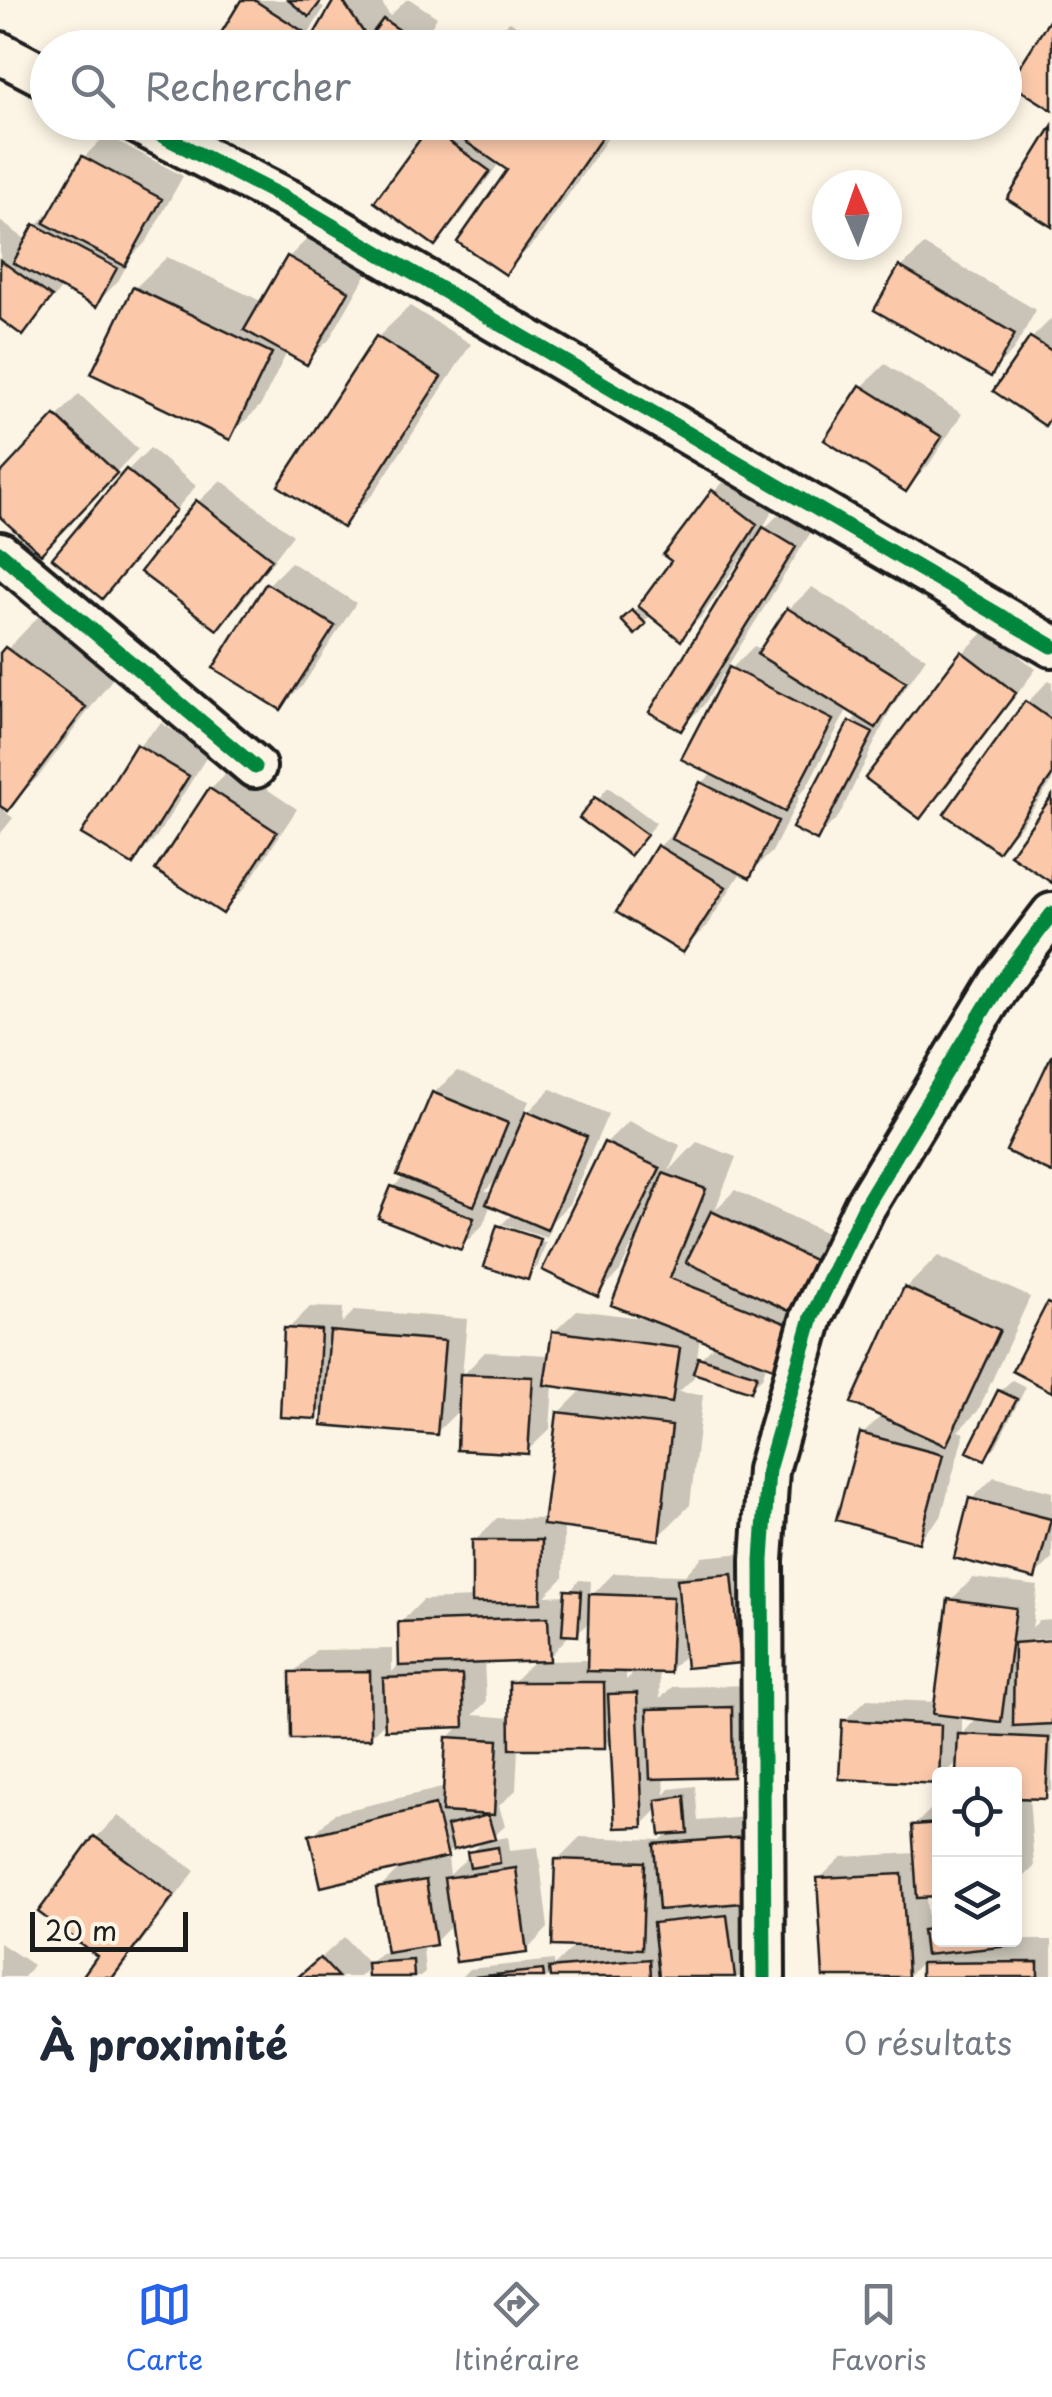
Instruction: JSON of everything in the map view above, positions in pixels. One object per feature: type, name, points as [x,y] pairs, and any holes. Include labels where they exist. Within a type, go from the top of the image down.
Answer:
[{"type":"street","points":[[0,54],[30,69]]},
{"type":"street","points":[[171,140],[290,201],[1052,646]]},
{"type":"street","points":[[0,553],[255,767]]},
{"type":"street","points":[[764,1977],[762,1560],[768,1470],[812,1317],[865,1206],[1001,981],[1052,914]]},
{"type":"building","points":[[241,0],[254,0],[301,30],[223,30]]},
{"type":"building","points":[[288,0],[322,0],[309,17]]},
{"type":"building","points":[[334,0],[342,0],[362,30],[316,30]]},
{"type":"building","points":[[383,19],[400,30],[375,30]]},
{"type":"building","points":[[1052,20],[1052,110],[1022,91],[1022,63]]},
{"type":"building","points":[[1052,126],[1052,227],[1007,199]]},
{"type":"building","points":[[419,140],[447,140],[490,171],[435,246],[374,202]]},
{"type":"building","points":[[463,140],[600,140],[506,275],[457,242],[507,170]]},
{"type":"building","points":[[82,156],[162,199],[125,266],[44,223]]},
{"type":"building","points":[[34,224],[117,268],[96,307],[13,263]]},
{"type":"building","points":[[287,256],[349,291],[307,365],[244,330]]},
{"type":"building","points":[[0,260],[52,297],[23,336],[0,319]]},
{"type":"building","points":[[899,266],[1015,334],[991,377],[874,310]]},
{"type":"building","points":[[133,287],[272,353],[230,440],[91,374]]},
{"type":"building","points":[[376,336],[441,377],[343,528],[278,486]]},
{"type":"building","points":[[1030,337],[1052,351],[1052,415],[1045,426],[993,391]]},
{"type":"building","points":[[860,385],[942,437],[906,492],[824,440]]},
{"type":"building","points":[[55,415],[117,473],[41,554],[0,517],[0,474]]},
{"type":"building","points":[[126,469],[176,510],[102,599],[52,558]]},
{"type":"building","points":[[712,490],[757,524],[681,641],[638,606],[671,561],[663,555]]},
{"type":"building","points":[[196,500],[272,559],[217,630],[140,572]]},
{"type":"building","points":[[763,527],[796,547],[681,731],[649,712]]},
{"type":"building","points":[[266,583],[335,626],[281,710],[213,668]]},
{"type":"building","points":[[787,608],[906,682],[876,728],[757,654]]},
{"type":"building","points":[[632,610],[646,624],[635,635],[621,620]]},
{"type":"building","points":[[5,647],[86,707],[8,811],[0,806],[0,653]]},
{"type":"building","points":[[961,651],[1016,693],[920,819],[865,778]]},
{"type":"building","points":[[729,667],[833,720],[785,812],[681,759]]},
{"type":"building","points":[[1025,701],[1052,720],[1052,776],[998,852],[944,814]]},
{"type":"building","points":[[849,721],[873,733],[817,841],[792,828]]},
{"type":"building","points":[[136,744],[189,776],[133,865],[81,834]]},
{"type":"building","points":[[700,782],[778,821],[750,878],[672,839]]},
{"type":"building","points":[[209,788],[277,832],[223,914],[155,870]]},
{"type":"building","points":[[1052,796],[1052,883],[1010,855]]},
{"type":"building","points":[[595,797],[647,835],[630,856],[579,818]]},
{"type":"building","points":[[657,845],[726,887],[683,953],[616,912]]},
{"type":"building","points":[[1052,1054],[1052,1173],[1006,1151]]},
{"type":"building","points":[[432,1092],[508,1123],[474,1206],[397,1175]]},
{"type":"building","points":[[526,1111],[587,1137],[547,1230],[486,1204]]},
{"type":"building","points":[[604,1142],[660,1168],[598,1297],[542,1270]]},
{"type":"building","points":[[663,1173],[706,1189],[670,1278],[798,1328],[781,1371],[611,1305]]},
{"type":"building","points":[[391,1186],[474,1218],[461,1250],[378,1218]]},
{"type":"building","points":[[711,1211],[814,1260],[789,1311],[686,1262]]},
{"type":"building","points":[[497,1225],[541,1239],[528,1280],[484,1267]]},
{"type":"building","points":[[904,1287],[1000,1330],[946,1446],[851,1403]]},
{"type":"building","points":[[1047,1303],[1052,1305],[1052,1392],[1012,1371]]},
{"type":"building","points":[[284,1328],[321,1330],[317,1419],[280,1417]]},
{"type":"building","points":[[330,1331],[445,1341],[437,1435],[322,1425]]},
{"type":"building","points":[[552,1331],[680,1348],[672,1403],[544,1385]]},
{"type":"building","points":[[698,1357],[757,1375],[751,1392],[693,1373]]},
{"type":"building","points":[[460,1374],[533,1377],[528,1454],[457,1450]]},
{"type":"building","points":[[998,1390],[1017,1399],[985,1460],[967,1452]]},
{"type":"building","points":[[557,1412],[672,1426],[659,1540],[543,1525]]},
{"type":"building","points":[[860,1433],[943,1455],[919,1543],[836,1520]]},
{"type":"building","points":[[969,1498],[1051,1519],[1035,1579],[954,1558]]},
{"type":"building","points":[[472,1540],[542,1540],[541,1603],[472,1603]]},
{"type":"building","points":[[732,1574],[741,1663],[686,1668],[677,1579]]},
{"type":"building","points":[[565,1590],[581,1591],[578,1636],[562,1635]]},
{"type":"building","points":[[589,1594],[673,1597],[670,1673],[587,1671]]},
{"type":"building","points":[[948,1599],[1016,1608],[1001,1722],[933,1714]]},
{"type":"building","points":[[548,1617],[550,1661],[399,1666],[398,1622]]},
{"type":"building","points":[[1052,1640],[1052,1724],[1013,1726],[1014,1643]]},
{"type":"building","points":[[370,1671],[371,1739],[291,1739],[290,1672]]},
{"type":"building","points":[[462,1675],[464,1727],[385,1730],[383,1678]]},
{"type":"building","points":[[509,1682],[604,1682],[605,1749],[510,1749]]},
{"type":"building","points":[[637,1693],[643,1827],[615,1828],[608,1694]]},
{"type":"building","points":[[732,1707],[733,1777],[650,1779],[647,1709]]},
{"type":"building","points":[[842,1720],[941,1725],[940,1767],[932,1767],[932,1784],[839,1779]]},
{"type":"building","points":[[958,1734],[1049,1738],[1046,1799],[1022,1798],[1022,1767],[956,1767]]},
{"type":"building","points":[[446,1737],[498,1740],[494,1815],[442,1812]]},
{"type":"building","points":[[685,1796],[688,1833],[660,1835],[656,1800]]},
{"type":"building","points":[[435,1805],[448,1857],[321,1887],[309,1835]]},
{"type":"building","points":[[488,1815],[495,1839],[453,1850],[447,1826]]},
{"type":"building","points":[[932,1824],[932,1897],[917,1898],[912,1825]]},
{"type":"building","points":[[94,1836],[174,1895],[113,1977],[82,1977],[97,1956],[38,1912]]},
{"type":"building","points":[[748,1837],[754,1902],[659,1910],[654,1844]]},
{"type":"building","points":[[498,1847],[500,1863],[470,1868],[467,1852]]},
{"type":"building","points":[[555,1859],[645,1862],[642,1949],[552,1946]]},
{"type":"building","points":[[516,1868],[527,1953],[456,1962],[444,1878]]},
{"type":"building","points":[[902,1874],[908,1977],[823,1977],[817,1878]]},
{"type":"building","points":[[426,1880],[436,1945],[387,1953],[376,1888]]},
{"type":"building","points":[[727,1915],[735,1977],[659,1977],[653,1923]]},
{"type":"building","points":[[932,1929],[932,1947],[1001,1947],[925,1955],[922,1930]]},
{"type":"building","points":[[320,1958],[338,1977],[298,1977]]},
{"type":"building","points":[[650,1959],[651,1977],[550,1977],[549,1968]]},
{"type":"building","points":[[413,1960],[414,1977],[368,1977],[367,1963]]},
{"type":"building","points":[[1038,1962],[1038,1977],[921,1977],[921,1963]]},
{"type":"building","points":[[543,1970],[544,1977],[474,1977]]},
{"type":"cycle path","points":[[171,140],[290,201],[1052,646]]},
{"type":"cycle path","points":[[0,553],[255,767]]},
{"type":"cycle path","points":[[764,1977],[762,1560],[768,1470],[812,1317],[865,1206],[1001,981],[1052,914]]}]
